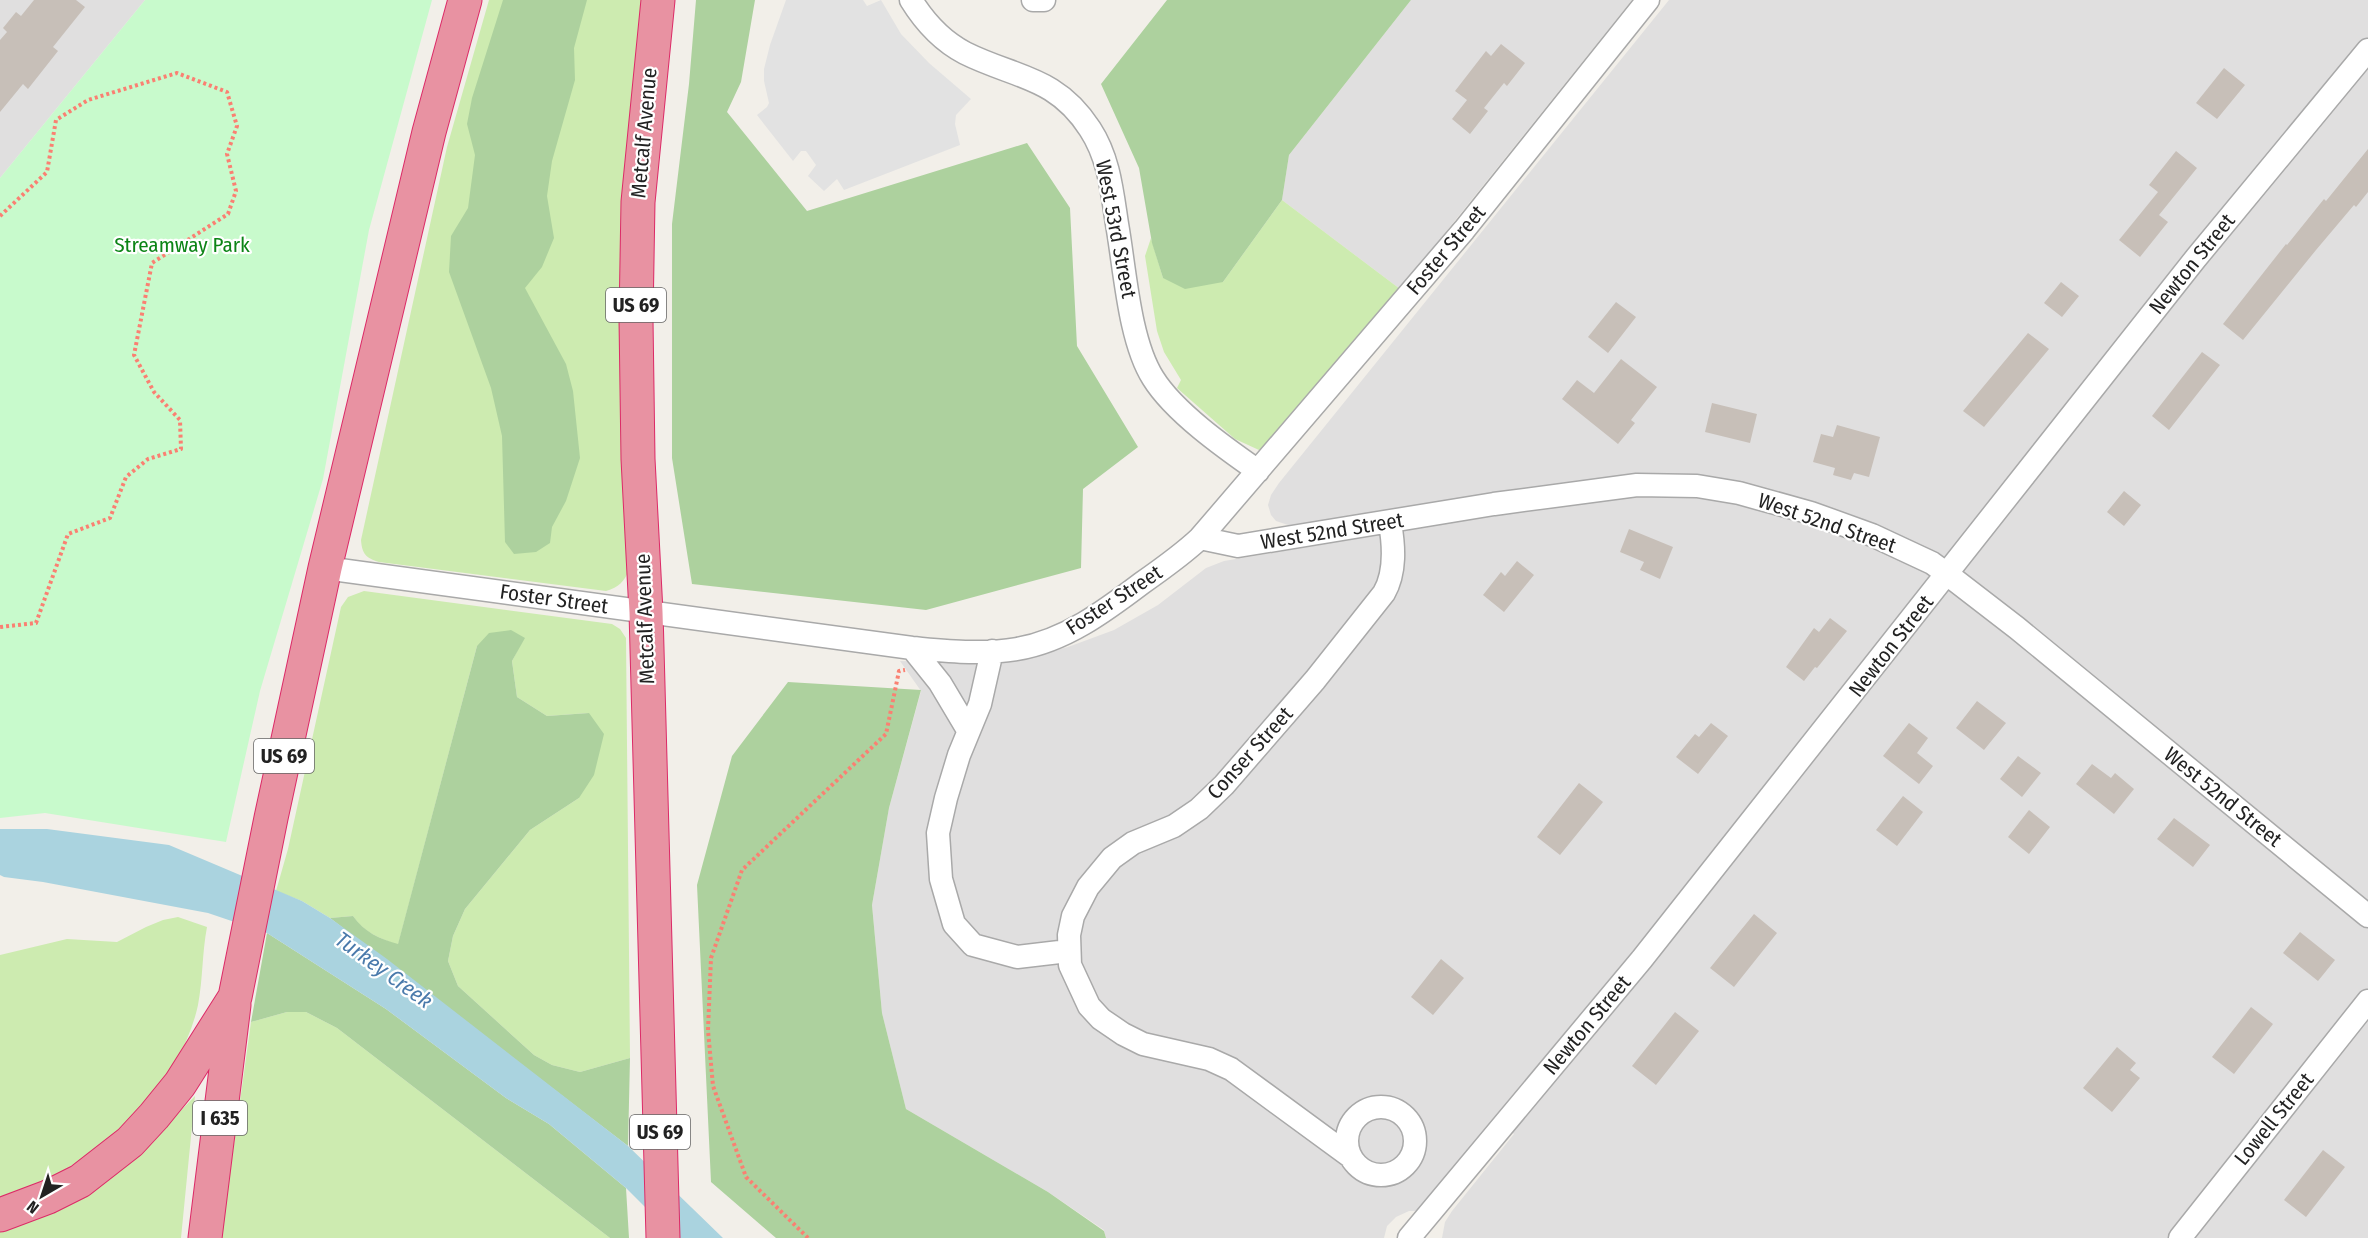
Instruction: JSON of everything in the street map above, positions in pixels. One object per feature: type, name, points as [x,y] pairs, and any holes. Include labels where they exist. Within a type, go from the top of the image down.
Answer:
[{"type":"highway","name":"US 69","points":[[0,1215],[48,1197],[80,1181],[130,1142],[180,1084],[235,997],[325,568],[429,132],[465,0]]},
{"type":"highway","name":"Metcalf Avenue","points":[[657,0],[638,202],[636,319],[638,459],[645,612],[663,1238]]},
{"type":"highway","name":"I 635","points":[[205,1238],[235,997]]},
{"type":"street","points":[[1033,0],[1044,0]]},
{"type":"street","name":"Foster Street","points":[[325,568],[912,648],[968,653],[1018,649],[1067,632],[1103,612],[1186,552],[1200,538],[1464,230],[1648,0]]},
{"type":"street","name":"West 53rd Street","points":[[920,4],[932,28],[965,52],[1034,79],[1050,88],[1077,112],[1090,129],[1108,167],[1136,337],[1152,376],[1165,395],[1178,408],[1258,471]]},
{"type":"street","name":"Newton Street","points":[[1409,1238],[1642,959],[2196,258],[2368,50]]},
{"type":"street","name":"West 52nd Street","points":[[1200,538],[1238,546],[1587,490],[1637,485],[1697,486],[1739,493],[1811,513],[1872,535],[1932,563],[2017,627],[2368,916]]},
{"type":"street","name":"Conser Street","points":[[1351,1157],[1232,1069],[1209,1059],[1143,1044],[1109,1024],[1089,1006],[1070,965],[1068,951],[1073,916],[1080,900],[1112,858],[1133,843],[1174,826],[1199,809],[1224,785],[1314,680],[1384,593],[1391,581],[1393,555],[1390,523]]},
{"type":"street","points":[[912,648],[940,683],[968,730]]},
{"type":"street","points":[[992,651],[980,704],[968,730],[946,798],[938,833],[941,879],[954,924],[973,945],[1017,957],[1068,951]]},
{"type":"street","name":"Lowell Street","points":[[2180,1238],[2368,1001]]},
{"type":"path","points":[[0,216],[47,172],[56,120],[88,100],[177,73],[227,92],[237,126],[227,154],[236,191],[228,214],[152,263],[134,355],[154,392],[180,420],[181,448],[147,459],[126,477],[110,518],[68,534],[36,623],[0,627]]},
{"type":"path","points":[[808,1238],[746,1177],[713,1086],[708,1030],[711,958],[742,870],[886,734],[899,671],[928,669]]},
{"type":"shaded area","points":[[0,0],[145,0],[0,178]]},
{"type":"shaded area","points":[[786,0],[863,0],[867,6],[881,0],[901,34],[929,63],[971,99],[956,115],[955,124],[960,145],[844,190],[837,179],[824,191],[808,176],[816,165],[806,151],[801,151],[793,161],[757,115],[769,103],[764,69]]},
{"type":"shaded area","points":[[1411,0],[1632,0],[1400,289],[1282,200],[1289,155]]},
{"type":"shaded area","points":[[1669,0],[2368,0],[2368,1238],[1442,1238],[1445,1222],[1452,1211],[1514,1134],[1498,1120],[1418,1211],[1409,1211],[1396,1217],[1387,1226],[1384,1238],[1106,1238],[1104,1230],[1048,1192],[906,1109],[882,1013],[872,905],[889,808],[921,691],[900,661],[962,663],[1020,659],[1068,647],[1114,630],[1158,605],[1206,568],[1224,561],[1493,516],[1492,494],[1294,527],[1276,521],[1268,505],[1279,483]]},
{"type":"green space","name":"Streamway Park","points":[[145,0],[432,0],[369,230],[323,479],[260,691],[226,842],[45,813],[0,818],[0,178]]},
{"type":"green space","points":[[489,0],[643,0],[630,114],[625,212],[629,570],[620,584],[606,591],[379,562],[366,555],[361,540],[447,147]]},
{"type":"green space","points":[[503,0],[587,0],[574,48],[575,80],[552,161],[547,196],[554,238],[542,267],[525,288],[566,364],[573,391],[580,458],[566,501],[552,527],[550,543],[536,552],[514,554],[505,542],[502,436],[491,388],[449,272],[451,236],[468,208],[475,155],[467,124],[472,98]]},
{"type":"green space","points":[[696,0],[755,0],[741,82],[727,112],[807,211],[1027,143],[1070,208],[1077,346],[1138,447],[1083,489],[1081,568],[926,610],[692,584],[672,458],[672,224],[689,84]]},
{"type":"green space","points":[[1167,0],[1411,0],[1289,155],[1282,200],[1223,282],[1185,289],[1163,278],[1152,243],[1139,168],[1101,84]]},
{"type":"green space","points":[[1282,200],[1400,289],[1273,445],[1259,450],[1235,439],[1177,388],[1181,380],[1164,352],[1157,331],[1145,256],[1151,238],[1163,278],[1223,282]]},
{"type":"green space","points":[[364,591],[612,624],[620,629],[626,638],[630,1058],[580,1072],[552,1065],[534,1055],[458,986],[448,961],[453,936],[465,909],[530,830],[579,798],[589,713],[547,716],[517,697],[512,661],[524,638],[477,646],[398,945],[367,931],[353,916],[330,918],[302,901],[276,891],[288,849],[341,607],[348,597]]},
{"type":"green space","points":[[511,630],[525,638],[512,661],[517,697],[547,716],[589,713],[604,734],[594,775],[579,798],[530,830],[465,909],[453,936],[448,961],[458,986],[534,1055],[552,1065],[580,1072],[630,1058],[628,1146],[330,918],[353,916],[373,934],[398,944],[477,646],[489,633]]},
{"type":"green space","points":[[788,682],[921,690],[889,808],[872,905],[882,1013],[906,1109],[1048,1192],[1104,1231],[1106,1238],[776,1238],[711,1182],[697,885],[732,756]]},
{"type":"green space","points":[[178,917],[207,927],[198,1005],[190,1031],[165,1079],[128,1121],[85,1156],[48,1179],[0,1198],[0,955],[67,939],[117,942],[163,920]]},
{"type":"green space","points":[[267,933],[386,1009],[506,1098],[549,1124],[626,1188],[629,1238],[610,1238],[337,1028],[306,1012],[287,1012],[251,1022]]},
{"type":"green space","points":[[287,1012],[306,1012],[337,1028],[610,1238],[221,1238],[251,1022]]},
{"type":"green space","points":[[195,1096],[181,1238],[0,1238],[0,1227],[155,1137]]},
{"type":"water","name":"Turkey Creek","points":[[0,829],[47,829],[169,845],[302,901],[387,959],[628,1146],[723,1238],[676,1238],[626,1188],[549,1124],[506,1098],[386,1009],[267,933],[208,913],[43,882],[4,877],[0,875]]},
{"type":"building","points":[[34,0],[76,0],[85,7],[53,47],[58,51],[28,89],[23,84],[0,112],[0,40],[7,32],[3,28],[16,12],[21,16]]},
{"type":"building","points":[[1501,44],[1525,63],[1507,86],[1504,83],[1484,108],[1488,111],[1470,134],[1452,119],[1467,100],[1455,91],[1486,51],[1491,56]]},
{"type":"building","points":[[2224,68],[2245,85],[2217,119],[2196,103]]},
{"type":"building","points":[[2368,149],[2368,192],[2356,207],[2354,205],[2243,340],[2223,324],[2286,244],[2324,199],[2326,201]]},
{"type":"building","points":[[2176,151],[2197,168],[2159,215],[2168,222],[2140,257],[2119,240],[2158,192],[2149,185]]},
{"type":"building","points":[[2061,282],[2079,296],[2062,317],[2044,303]]},
{"type":"building","points":[[1616,302],[1636,317],[1608,353],[1588,337]]},
{"type":"building","points":[[2028,333],[2049,349],[1984,427],[1963,411]]},
{"type":"building","points":[[2202,352],[2220,365],[2169,430],[2152,416]]},
{"type":"building","points":[[1621,359],[1657,387],[1631,420],[1635,423],[1618,444],[1562,399],[1577,380],[1594,393]]},
{"type":"building","points":[[1712,403],[1757,414],[1750,443],[1705,432]]},
{"type":"building","points":[[1837,425],[1880,437],[1869,477],[1854,473],[1851,480],[1833,475],[1835,468],[1813,462],[1821,434],[1833,437]]},
{"type":"building","points":[[2124,491],[2141,505],[2124,526],[2107,512]]},
{"type":"building","points":[[1629,529],[1673,547],[1660,579],[1640,570],[1644,562],[1620,552]]},
{"type":"building","points":[[1517,561],[1534,575],[1504,612],[1483,595],[1501,572],[1505,576]]},
{"type":"building","points":[[1830,618],[1847,631],[1804,681],[1786,667],[1814,628],[1819,632]]},
{"type":"building","points":[[1977,701],[2006,723],[1984,750],[1956,728]]},
{"type":"building","points":[[1711,723],[1728,736],[1698,774],[1676,757],[1695,734],[1699,737]]},
{"type":"building","points":[[1909,723],[1928,738],[1917,753],[1933,766],[1919,784],[1883,756]]},
{"type":"building","points":[[2018,756],[2041,773],[2022,797],[2000,779]]},
{"type":"building","points":[[2092,764],[2111,778],[2115,773],[2134,789],[2114,814],[2076,784]]},
{"type":"building","points":[[1579,783],[1603,802],[1560,855],[1537,837]]},
{"type":"building","points":[[1903,796],[1923,812],[1897,846],[1876,830]]},
{"type":"building","points":[[2029,810],[2050,827],[2029,854],[2008,837]]},
{"type":"building","points":[[2174,818],[2210,845],[2193,867],[2157,839]]},
{"type":"building","points":[[1754,914],[1777,933],[1734,987],[1710,968]]},
{"type":"building","points":[[2300,932],[2335,960],[2318,981],[2283,953]]},
{"type":"building","points":[[1441,959],[1464,978],[1433,1015],[1411,997]]},
{"type":"building","points":[[2251,1007],[2273,1024],[2234,1074],[2212,1057]]},
{"type":"building","points":[[1675,1012],[1699,1031],[1656,1085],[1632,1066]]},
{"type":"building","points":[[2117,1047],[2136,1063],[2130,1070],[2140,1078],[2112,1112],[2083,1088]]},
{"type":"building","points":[[2323,1150],[2345,1167],[2306,1217],[2284,1200]]}]
